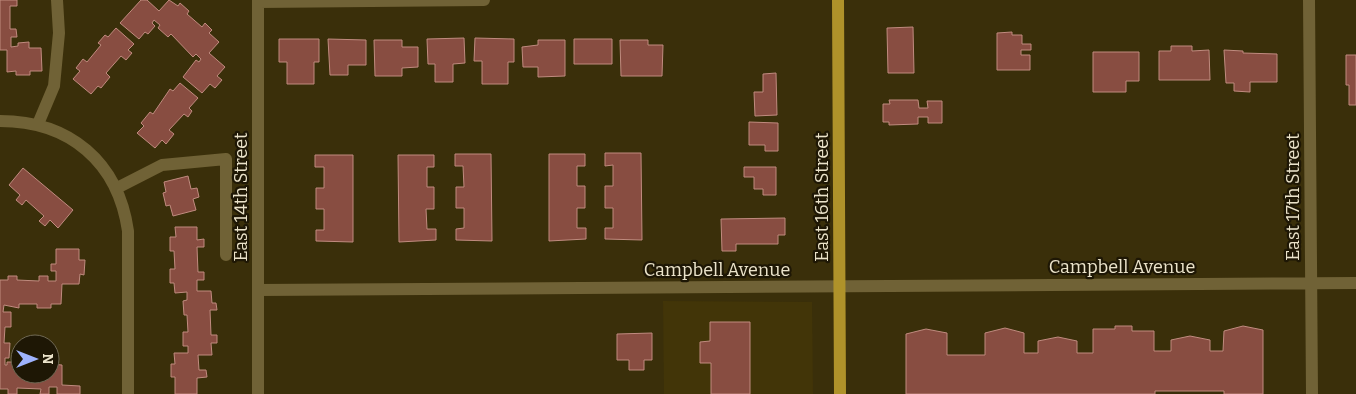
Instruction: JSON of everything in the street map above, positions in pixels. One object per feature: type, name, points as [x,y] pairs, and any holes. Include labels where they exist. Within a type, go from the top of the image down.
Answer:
[{"type":"main road","name":"East 16th Street","points":[[838,0],[840,394]]},
{"type":"street","points":[[38,124],[54,86],[59,32],[56,0]]},
{"type":"street","points":[[258,1],[484,0]]},
{"type":"street","name":"East 17th Street","points":[[1309,0],[1312,394]]},
{"type":"street","name":"East 14th Street","points":[[258,1],[258,394]]},
{"type":"street","points":[[0,121],[38,124],[68,136],[83,146],[102,166],[116,188],[125,214],[128,231],[128,394]]},
{"type":"street","points":[[116,188],[162,165],[226,159],[226,255]]},
{"type":"street","name":"Campbell Avenue","points":[[258,290],[1356,283]]},
{"type":"shaded area","points":[[663,301],[812,302],[813,394],[664,394]]},
{"type":"building","points":[[0,0],[17,0],[17,6],[10,6],[10,29],[16,29],[17,37],[11,37],[11,47],[18,46],[18,43],[29,42],[29,48],[41,48],[42,71],[30,71],[30,75],[16,75],[16,71],[7,72],[7,50],[0,50]]},
{"type":"building","points":[[141,0],[147,0],[159,11],[169,0],[178,6],[180,3],[189,11],[187,14],[202,27],[205,23],[212,30],[209,33],[219,42],[209,53],[225,67],[217,76],[222,80],[215,88],[210,84],[202,93],[183,77],[196,60],[199,62],[201,59],[196,54],[193,57],[171,34],[168,37],[158,28],[160,25],[154,20],[152,23],[155,26],[148,34],[145,32],[139,39],[120,23]]},
{"type":"building","points":[[913,27],[914,73],[888,73],[887,28]]},
{"type":"building","points":[[116,28],[134,44],[128,50],[132,53],[126,60],[121,56],[106,73],[110,77],[101,88],[98,86],[91,94],[73,79],[80,71],[76,68],[83,59],[87,62],[101,45],[98,43],[105,35],[108,37]]},
{"type":"building","points":[[1012,32],[1012,35],[1022,35],[1022,44],[1031,44],[1031,50],[1021,50],[1021,55],[1030,55],[1030,70],[997,70],[997,33]]},
{"type":"building","points":[[464,38],[465,63],[453,64],[453,82],[435,82],[435,64],[428,64],[427,39]]},
{"type":"building","points":[[475,38],[514,39],[514,62],[508,62],[508,84],[482,84],[482,61],[474,61]]},
{"type":"building","points":[[279,39],[319,39],[319,62],[314,62],[314,84],[287,84],[287,62],[279,62]]},
{"type":"building","points":[[328,39],[366,40],[366,65],[348,65],[348,75],[330,75]]},
{"type":"building","points":[[574,39],[612,39],[612,64],[574,64]]},
{"type":"building","points":[[374,40],[402,40],[402,47],[418,47],[418,67],[402,68],[402,76],[375,76]]},
{"type":"building","points":[[538,40],[565,40],[565,76],[538,77],[538,67],[523,67],[522,47],[538,45]]},
{"type":"building","points":[[620,40],[648,40],[648,45],[663,45],[662,76],[621,76]]},
{"type":"building","points":[[1171,46],[1192,46],[1192,51],[1209,50],[1210,80],[1159,80],[1159,51],[1171,51]]},
{"type":"building","points":[[1224,50],[1243,51],[1243,53],[1277,54],[1277,82],[1250,82],[1250,92],[1234,91],[1234,83],[1226,83]]},
{"type":"building","points":[[1093,52],[1139,52],[1139,81],[1126,81],[1126,92],[1093,92]]},
{"type":"building","points":[[1346,55],[1356,55],[1356,105],[1349,105],[1349,85],[1346,85]]},
{"type":"building","points":[[776,73],[777,115],[755,116],[754,92],[763,92],[763,74]]},
{"type":"building","points":[[180,83],[198,98],[189,108],[192,111],[188,117],[184,114],[169,130],[174,134],[166,144],[162,140],[155,148],[137,133],[144,126],[141,123],[150,112],[153,114],[170,89],[173,91]]},
{"type":"building","points":[[889,100],[918,100],[919,108],[928,108],[927,101],[942,101],[942,123],[928,123],[928,117],[918,117],[918,124],[889,125],[889,122],[883,122],[883,104],[890,104]]},
{"type":"building","points":[[749,122],[778,123],[778,151],[765,151],[765,145],[749,145]]},
{"type":"building","points":[[605,153],[641,153],[642,240],[605,239],[605,228],[613,228],[613,208],[605,208],[605,186],[613,186],[613,165],[605,166]]},
{"type":"building","points":[[455,154],[491,154],[492,241],[456,240],[456,229],[464,228],[464,208],[456,208],[456,187],[464,187],[463,166],[455,166]]},
{"type":"building","points":[[549,154],[585,154],[585,166],[577,166],[577,186],[585,186],[585,208],[577,208],[577,228],[586,228],[586,239],[549,241]]},
{"type":"building","points":[[315,155],[353,155],[353,242],[316,241],[316,230],[324,230],[324,209],[316,209],[316,188],[324,188],[324,167],[315,167]]},
{"type":"building","points":[[398,155],[434,155],[434,167],[427,167],[427,187],[434,187],[434,209],[426,209],[427,229],[436,229],[436,240],[399,242]]},
{"type":"building","points":[[744,167],[776,167],[776,195],[763,195],[763,189],[754,189],[754,177],[744,177]]},
{"type":"building","points":[[23,168],[73,210],[58,228],[50,220],[45,226],[39,221],[44,216],[26,200],[22,205],[16,200],[20,195],[9,185]]},
{"type":"building","points":[[188,176],[191,189],[197,188],[199,197],[193,199],[196,210],[173,216],[170,205],[166,206],[163,193],[166,192],[164,182]]},
{"type":"building","points":[[785,218],[785,235],[778,235],[778,244],[736,244],[736,251],[722,251],[721,219]]},
{"type":"building","points":[[175,227],[197,227],[197,240],[204,239],[204,247],[197,247],[198,272],[204,272],[204,280],[197,280],[197,291],[211,291],[212,303],[216,303],[217,310],[210,310],[211,335],[217,335],[217,343],[211,343],[212,355],[198,355],[199,370],[206,370],[207,377],[197,378],[197,394],[175,394],[175,377],[171,377],[171,364],[175,364],[174,353],[188,353],[188,346],[183,346],[183,332],[188,332],[187,315],[184,315],[183,301],[187,300],[187,292],[175,293],[174,283],[170,283],[170,269],[175,269],[174,251],[170,251],[170,237],[176,237]]},
{"type":"building","points":[[56,249],[79,249],[79,260],[85,260],[84,275],[80,274],[79,284],[62,284],[61,304],[51,304],[51,308],[37,308],[37,304],[19,304],[19,308],[4,305],[3,312],[11,312],[11,327],[5,327],[4,343],[10,343],[9,358],[5,358],[5,365],[7,365],[7,362],[10,362],[10,384],[60,384],[60,365],[62,365],[62,385],[80,386],[80,394],[57,394],[57,387],[49,387],[49,394],[40,394],[41,389],[17,388],[17,394],[8,394],[8,389],[0,389],[0,280],[8,280],[8,276],[17,276],[17,280],[39,281],[39,276],[48,276],[48,281],[56,281],[56,271],[51,271],[51,264],[56,264]]},
{"type":"building","points":[[710,322],[750,322],[750,394],[711,394],[711,363],[700,363],[700,342],[710,341]]},
{"type":"building","points":[[1115,326],[1132,326],[1132,331],[1154,331],[1154,351],[1171,351],[1171,340],[1190,336],[1210,340],[1210,351],[1223,351],[1224,331],[1243,326],[1263,330],[1263,394],[1224,394],[1224,391],[1155,391],[1155,394],[906,394],[906,334],[926,329],[947,333],[947,355],[985,355],[985,333],[1005,328],[1024,333],[1024,353],[1038,353],[1038,341],[1058,337],[1077,341],[1077,353],[1093,353],[1093,329],[1115,329]]},
{"type":"building","points":[[652,333],[652,360],[644,360],[644,370],[629,370],[629,360],[617,360],[617,334]]}]
